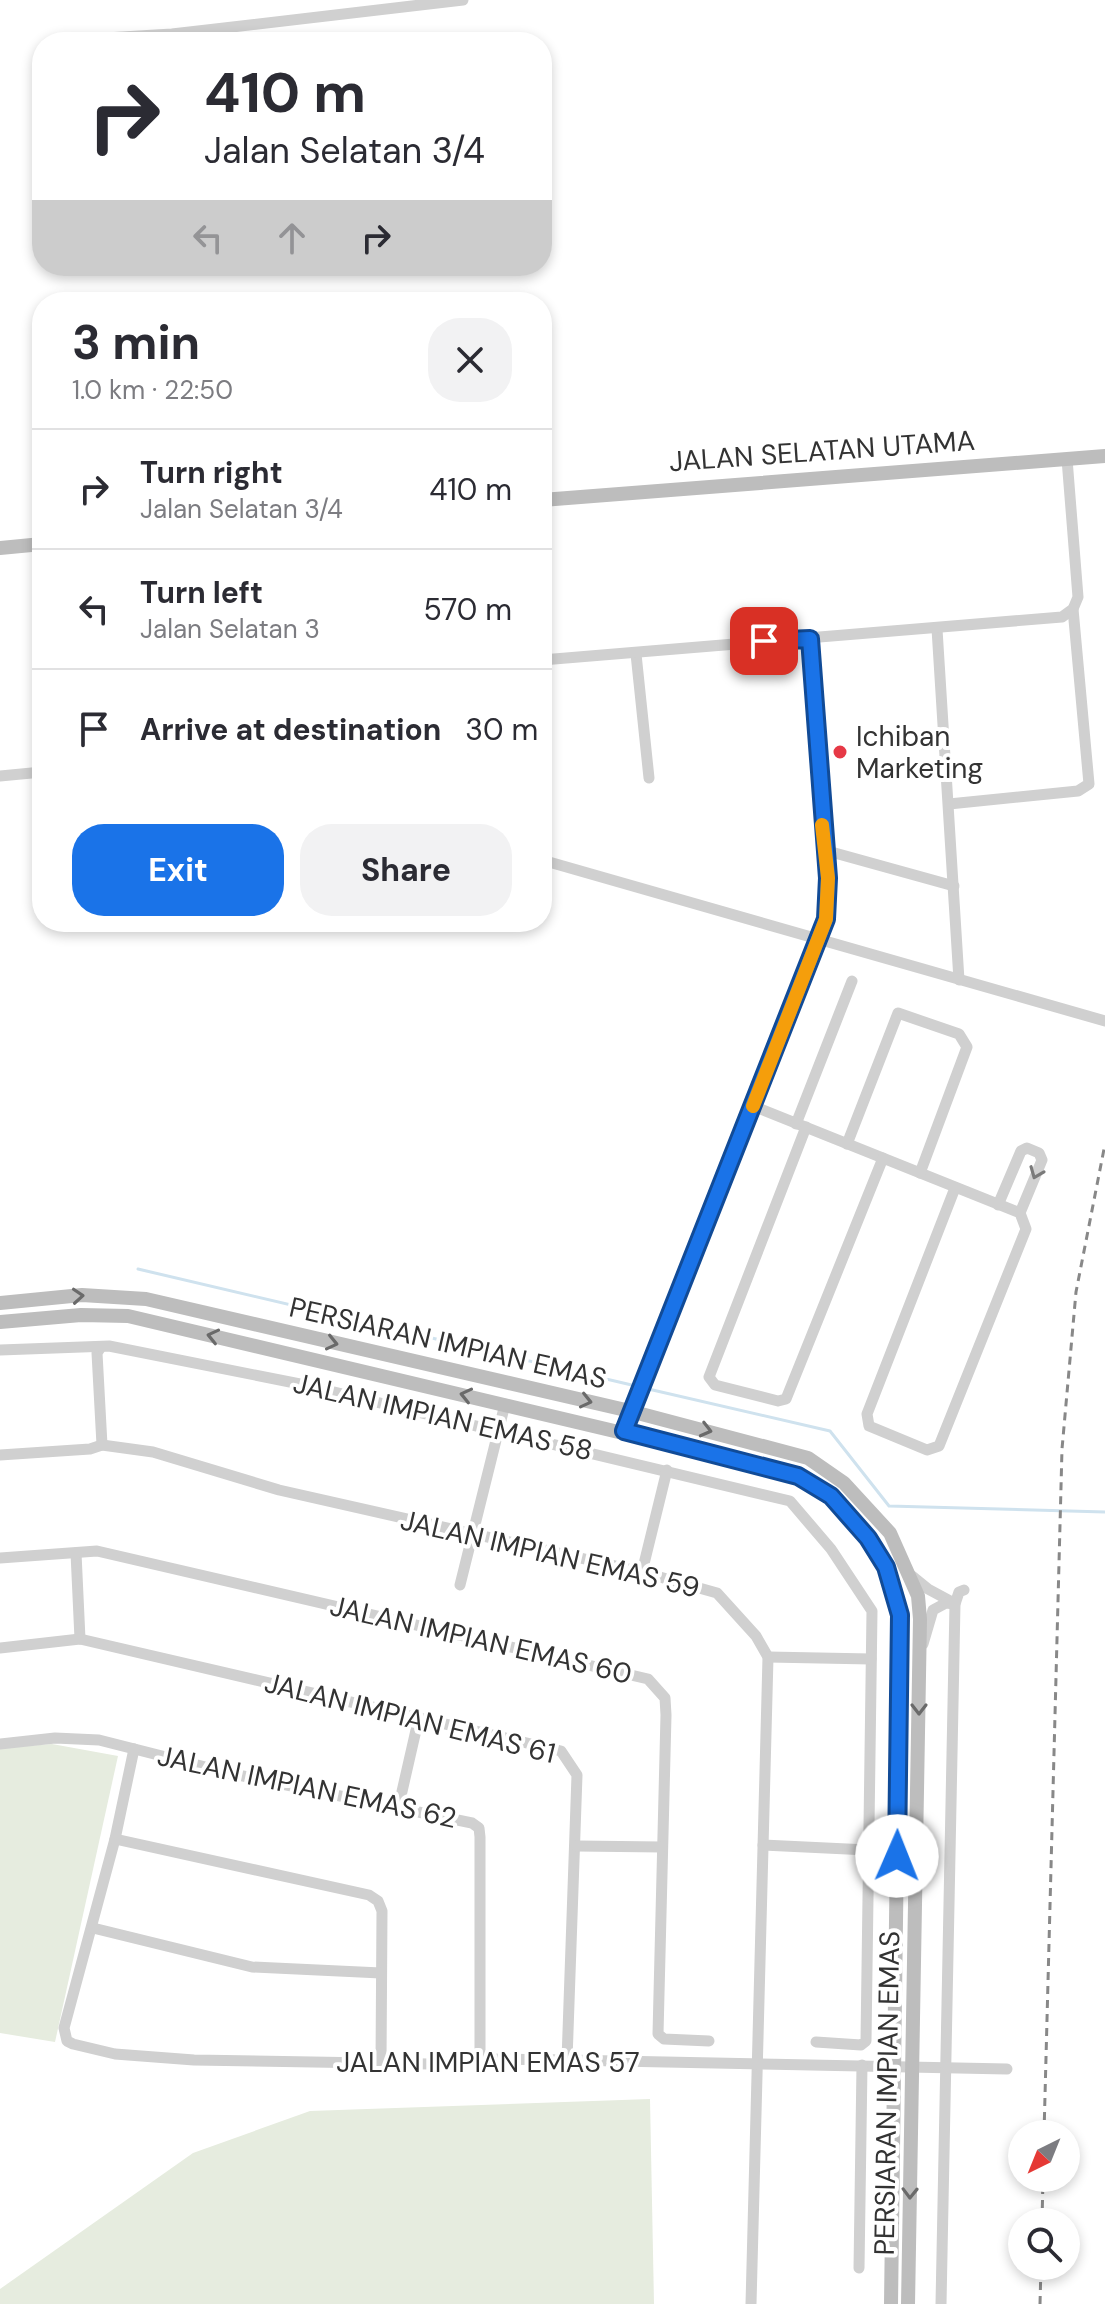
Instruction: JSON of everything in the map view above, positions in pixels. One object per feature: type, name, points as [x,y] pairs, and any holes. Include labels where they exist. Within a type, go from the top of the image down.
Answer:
[{"type":"main road","name":"JALAN SELATAN UTAMA","points":[[552,499],[1105,456]]},
{"type":"main road","points":[[0,548],[32,545]]},
{"type":"main road","name":"PERSIARAN IMPIAN EMAS","points":[[0,1303],[82,1295],[146,1299],[630,1411],[808,1458],[868,1505],[890,1533],[918,1596],[908,2304]]},
{"type":"main road","name":"PERSIARAN IMPIAN EMAS","points":[[0,1322],[81,1315],[128,1316],[624,1431],[798,1476],[831,1496],[848,1513],[886,1567],[900,1615],[891,2304]]},
{"type":"street","points":[[189,32],[463,0]]},
{"type":"street","points":[[949,804],[1078,791],[1089,784],[1073,609],[1078,597],[1067,459]]},
{"type":"street","points":[[552,659],[1062,617],[1073,609]]},
{"type":"street","points":[[937,629],[959,980]]},
{"type":"street","points":[[624,1431],[826,919],[828,878],[810,639]]},
{"type":"street","points":[[636,654],[649,778]]},
{"type":"street","points":[[0,776],[32,773]]},
{"type":"street","points":[[824,850],[954,886]]},
{"type":"street","points":[[552,863],[1105,1021]]},
{"type":"street","points":[[852,981],[709,1377],[715,1385],[778,1401],[786,1399],[883,1158]]},
{"type":"street","points":[[847,1144],[898,1013],[959,1034],[967,1047],[920,1173]]},
{"type":"street","points":[[753,1106],[1020,1213]]},
{"type":"street","points":[[955,1188],[867,1414],[869,1426],[927,1450],[939,1446],[1026,1229],[1020,1213],[1042,1160],[1039,1153],[1027,1148],[1021,1151],[998,1205]]},
{"type":"street","points":[[101,1347],[97,1353],[102,1445]]},
{"type":"street","name":"JALAN IMPIAN EMAS 58","points":[[0,1350],[101,1347],[305,1385],[790,1501],[867,1598],[872,1611],[865,2044],[816,2042]]},
{"type":"street","points":[[460,1585],[505,1404]]},
{"type":"street","name":"JALAN IMPIAN EMAS 59","points":[[0,1455],[90,1449],[102,1445],[153,1452],[279,1490],[472,1537],[642,1572],[717,1593],[756,1636],[768,1657]]},
{"type":"street","points":[[642,1572],[667,1470]]},
{"type":"street","name":"JALAN IMPIAN EMAS 60","points":[[0,1558],[97,1551],[648,1679],[665,1698],[658,2034],[664,2039],[709,2041]]},
{"type":"street","points":[[76,1553],[80,1639]]},
{"type":"street","points":[[909,1571],[921,1585],[955,1604]]},
{"type":"street","points":[[941,2304],[955,1604],[959,1592],[964,1590]]},
{"type":"street","points":[[919,1656],[933,1610],[946,1603],[955,1604]]},
{"type":"street","name":"JALAN IMPIAN EMAS 61","points":[[0,1648],[80,1639],[561,1751],[577,1775],[577,1846],[567,2060]]},
{"type":"street","points":[[751,2304],[768,1657],[871,1659]]},
{"type":"street","points":[[398,1809],[419,1717]]},
{"type":"street","name":"JALAN IMPIAN EMAS 62","points":[[0,1744],[55,1738],[99,1740],[398,1809],[472,1823],[479,1828],[480,2059]]},
{"type":"street","points":[[134,1749],[93,1928],[252,1967],[381,1973]]},
{"type":"street","points":[[115,1839],[369,1895],[382,1911],[381,2063]]},
{"type":"street","points":[[763,1845],[868,1850]]},
{"type":"street","points":[[577,1846],[662,1847]]},
{"type":"street","name":"JALAN IMPIAN EMAS 57","points":[[93,1928],[64,2028],[67,2041],[115,2054],[194,2060],[430,2064],[480,2059],[1007,2069]]},
{"type":"street","points":[[859,2268],[862,2065]]},
{"type":"shaded area","points":[[52,1744],[118,1756],[55,2042],[0,2033],[0,1748]]},
{"type":"shaded area","points":[[650,2099],[654,2304],[0,2304],[0,2289],[193,2153],[310,2111]]},
{"type":"waterway","points":[[138,1269],[636,1386]]},
{"type":"waterway","points":[[644,1388],[830,1431],[889,1506],[1105,1512]]},
{"type":"railway","points":[[1044,2120],[1062,1449],[1076,1292],[1105,1144]]},
{"type":"railway","points":[[1042,2208],[1043,2192]]},
{"type":"railway","points":[[1040,2304],[1041,2280]]},
{"type":"slow traffic","points":[[753,1106],[826,919],[828,878],[822,825]]},
{"type":"place","name":"Ichiban Marketing","points":[[840,752]]},
{"type":"route","points":[[764,641],[810,639],[814,728],[828,878],[826,919],[624,1431],[798,1476],[831,1496],[868,1538],[893,1583],[900,1615],[897,1856]]}]
